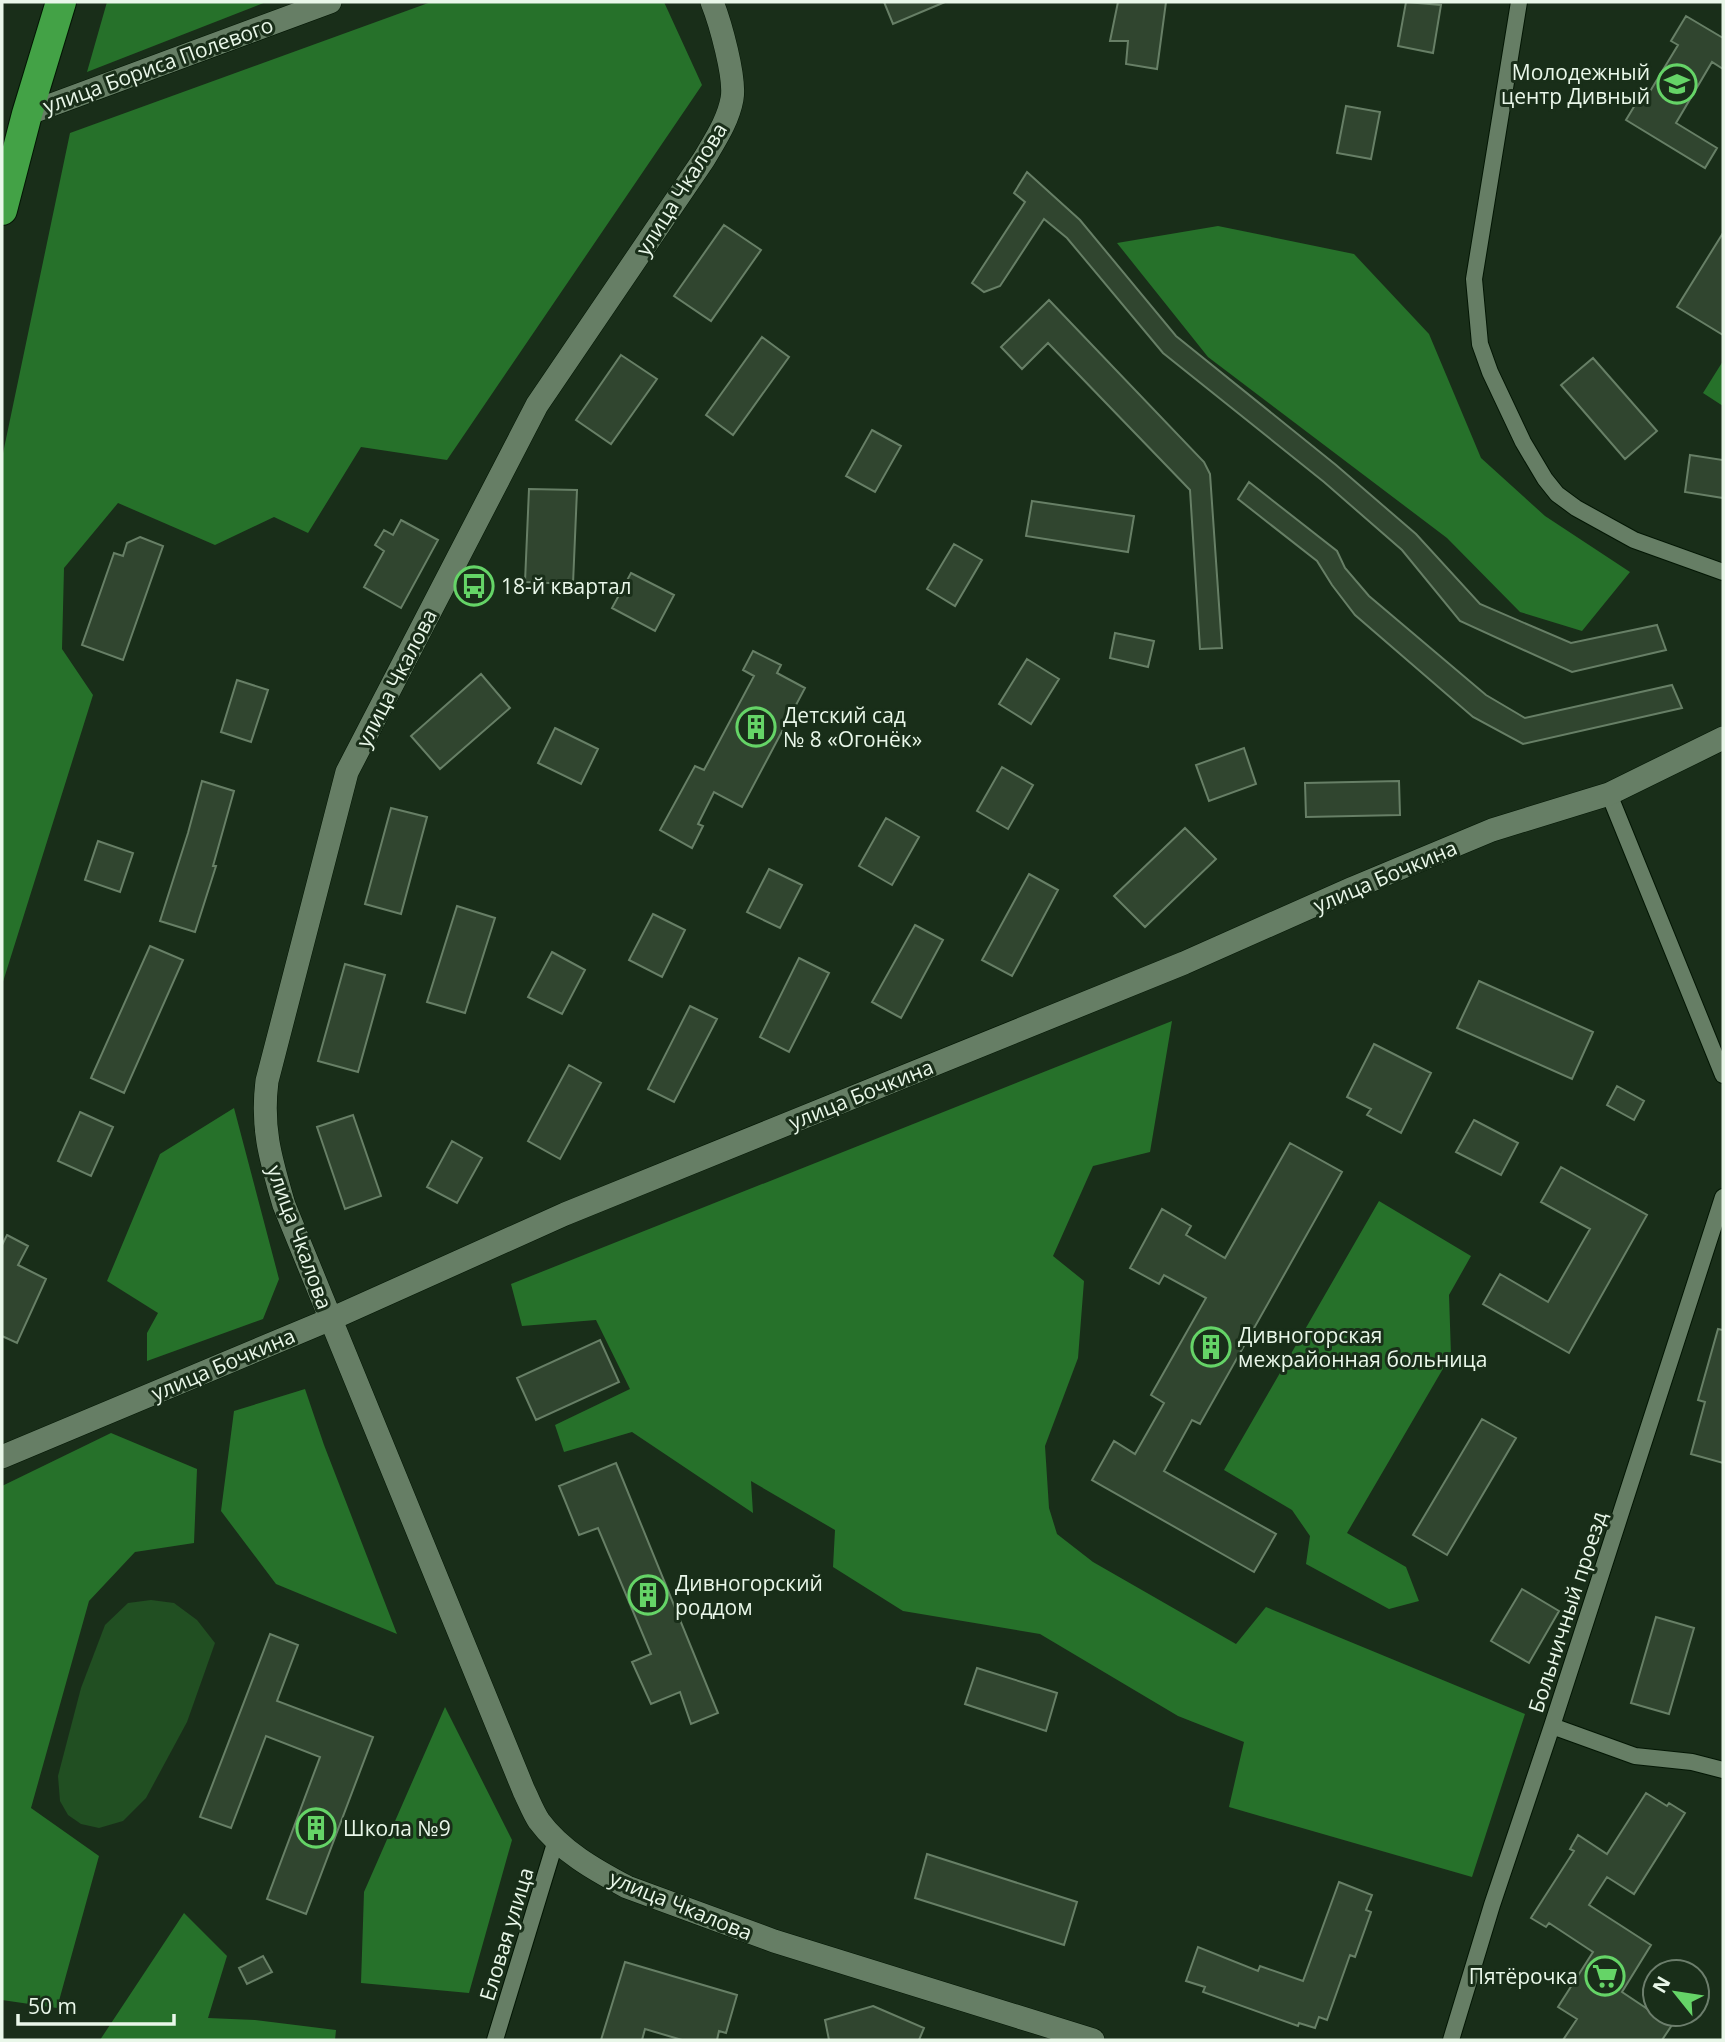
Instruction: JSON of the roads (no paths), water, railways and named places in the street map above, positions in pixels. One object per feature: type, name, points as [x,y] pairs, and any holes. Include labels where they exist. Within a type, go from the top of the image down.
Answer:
[{"type":"highway","points":[[2,210],[26,114],[61,2]]},
{"type":"main road","name":"улица Бориса Полевого","points":[[26,114],[330,2]]},
{"type":"main road","name":"улица Чкалова","points":[[712,2],[724,42],[733,97],[724,123],[704,159],[537,405],[347,772],[267,1081],[264,1109],[268,1150],[284,1205],[524,1791],[538,1819],[556,1840],[606,1876],[627,1887],[744,1930],[1093,2040]]},
{"type":"main road","name":"улица Бочкина","points":[[2,1457],[331,1320],[565,1213],[1184,963],[1492,830],[1609,794],[1723,738]]},
{"type":"street","points":[[1519,2],[1474,279],[1480,344],[1490,372],[1524,442],[1557,494],[1584,513],[1634,540],[1723,572]]},
{"type":"street","points":[[1609,794],[1723,1075]]},
{"type":"street","name":"Больничный проезд","points":[[1451,2040],[1492,1905],[1723,1197]]},
{"type":"street","points":[[1552,1726],[1635,1756],[1692,1762],[1723,1770]]},
{"type":"street","name":"Еловая улица","points":[[495,2040],[556,1840]]},
{"type":"place","name":"Молодежный центр Дивный","points":[[1677,84]]},
{"type":"place","name":"18-й квартал","points":[[474,586]]},
{"type":"place","name":"Детский сад № 8 «Огонёк»","points":[[756,727]]},
{"type":"place","name":"Дивногорская межрайонная больница","points":[[1211,1347]]},
{"type":"place","name":"Дивногорский роддом","points":[[648,1595]]},
{"type":"place","name":"Школа №9","points":[[316,1828]]},
{"type":"place","name":"Пятёрочка","points":[[1605,1976]]}]
